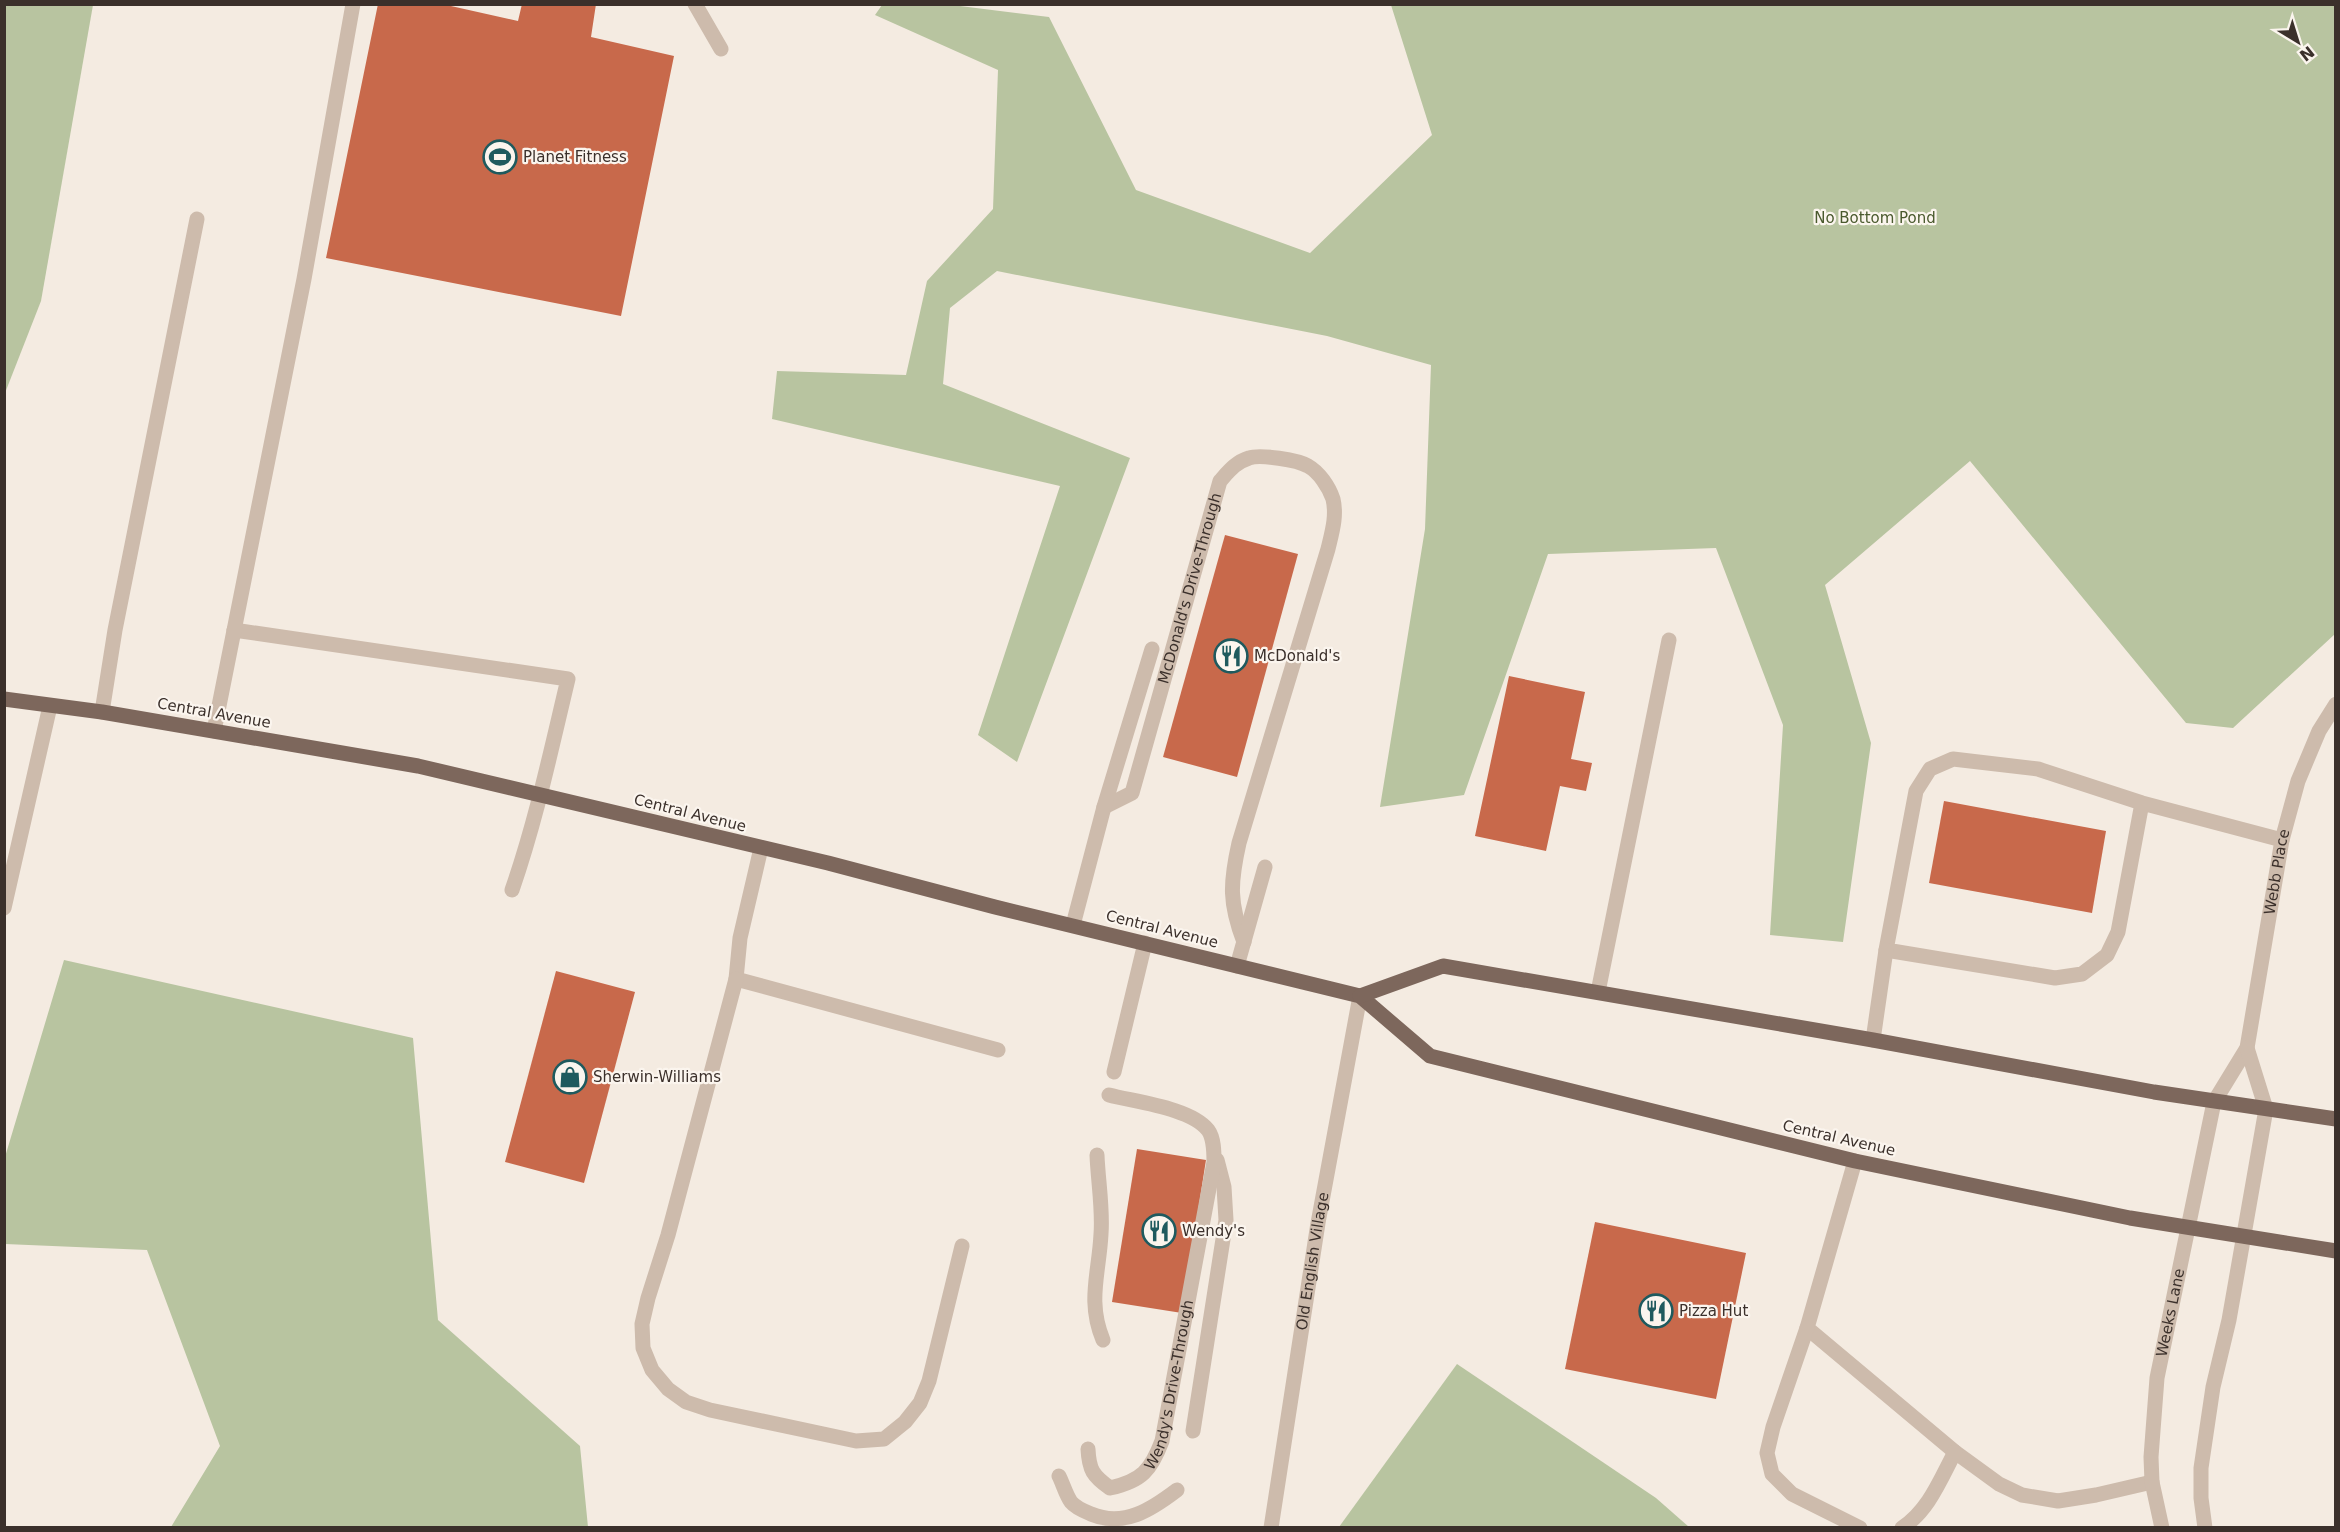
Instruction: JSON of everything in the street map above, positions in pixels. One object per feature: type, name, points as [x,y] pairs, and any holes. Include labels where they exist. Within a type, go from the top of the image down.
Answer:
[{"type":"main road","name":"Central Avenue","points":[[4,699],[102,712],[418,766],[541,795],[828,863],[1360,996],[1430,1056],[1855,1161],[2118,1216],[2336,1251]]},
{"type":"main road","points":[[1360,996],[1443,966],[1873,1040],[2154,1092],[2336,1119]]},
{"type":"street","points":[[214,731],[304,279],[353,4]]},
{"type":"street","points":[[695,4],[721,50]]},
{"type":"street","points":[[102,712],[115,630],[197,219]]},
{"type":"street","name":"McDonald's Drive-Through","points":[[1104,807],[1132,793],[1220,481],[1237,463],[1251,456],[1276,458],[1308,465],[1322,478],[1327,487],[1332,497],[1335,515],[1328,549],[1239,843],[1231,878],[1236,922],[1244,942]]},
{"type":"street","points":[[234,630],[568,679],[541,795],[512,890]]},
{"type":"street","points":[[1598,992],[1669,640]]},
{"type":"street","points":[[1073,926],[1104,807],[1152,649]]},
{"type":"street","name":"Webb Place","points":[[2214,1101],[2247,1048],[2282,840],[2298,782],[2319,731],[2336,704]]},
{"type":"street","points":[[4,908],[50,706]]},
{"type":"street","points":[[1873,1040],[1886,950],[1911,814],[1916,791],[1930,769],[1953,759],[2038,769],[2090,784],[2142,803],[2282,840]]},
{"type":"street","points":[[1886,950],[2055,978],[2082,974],[2107,955],[2118,932],[2142,803]]},
{"type":"street","points":[[761,848],[740,938],[736,979],[642,1324],[643,1348],[652,1370],[668,1389],[686,1402],[710,1410],[856,1442],[884,1438],[905,1422],[920,1403],[929,1381],[962,1246]]},
{"type":"street","points":[[1237,966],[1265,867]]},
{"type":"street","points":[[1114,1072],[1145,943]]},
{"type":"street","points":[[736,979],[998,1050]]},
{"type":"street","name":"Old English Village","points":[[1271,1527],[1318,1222],[1360,996]]},
{"type":"street","name":"Webb Place","points":[[2244,1236],[2266,1109],[2247,1048]]},
{"type":"street","points":[[1109,1095],[1189,1115],[1209,1131],[1224,1187],[1226,1220],[1193,1431]]},
{"type":"street","name":"Weeks Lane","points":[[2162,1527],[2152,1482],[2151,1456],[2157,1378],[2214,1101]]},
{"type":"street","name":"Wendy's Drive-Through","points":[[1088,1449],[1089,1463],[1097,1478],[1110,1488],[1129,1484],[1145,1474],[1155,1460],[1162,1441],[1207,1207],[1214,1162],[1213,1146]]},
{"type":"street","points":[[1097,1155],[1101,1233],[1094,1304],[1095,1321],[1103,1340]]},
{"type":"street","points":[[1855,1161],[1807,1328],[1773,1427],[1767,1453],[1772,1474],[1792,1494],[1860,1527]]},
{"type":"street","points":[[2205,1527],[2201,1498],[2201,1468],[2213,1387],[2225,1344],[2244,1236]]},
{"type":"street","points":[[1807,1328],[1954,1452],[1999,1484],[2022,1495],[2058,1501],[2096,1496],[2152,1482]]},
{"type":"street","points":[[1902,1527],[1917,1518],[1930,1500],[1954,1452]]},
{"type":"street","points":[[1059,1476],[1072,1502],[1082,1510],[1103,1519],[1120,1519],[1151,1509],[1177,1490]]},
{"type":"green space","points":[[5,4],[93,5],[41,301],[5,393]]},
{"type":"green space","name":"No Bottom Pond","points":[[882,5],[952,5],[1049,17],[1136,190],[1310,253],[1432,135],[1391,5],[2335,5],[2335,634],[2233,728],[2186,723],[1970,461],[1825,585],[1871,743],[1843,942],[1770,935],[1783,725],[1716,548],[1548,554],[1464,795],[1380,807],[1425,529],[1431,365],[1327,336],[997,271],[950,308],[943,384],[1130,458],[1017,762],[978,735],[1060,486],[772,419],[777,371],[906,375],[927,281],[993,209],[998,70],[875,15]]},
{"type":"green space","points":[[64,960],[413,1038],[438,1320],[580,1446],[588,1527],[171,1527],[220,1446],[147,1250],[5,1244],[5,1157]]},
{"type":"green space","points":[[1457,1364],[1656,1498],[1689,1527],[1339,1527]]},
{"type":"building","name":"Planet Fitness","points":[[378,4],[442,4],[518,21],[522,4],[596,4],[591,37],[674,56],[621,316],[326,258]]},
{"type":"building","name":"McDonald's","points":[[1225,535],[1298,554],[1237,777],[1163,757]]},
{"type":"building","points":[[1509,676],[1585,692],[1571,759],[1592,763],[1586,791],[1560,786],[1546,851],[1475,836]]},
{"type":"building","points":[[1944,801],[2106,831],[2092,913],[1929,883]]},
{"type":"building","name":"Sherwin-Williams","points":[[556,971],[635,992],[584,1183],[505,1162]]},
{"type":"building","name":"Wendy's","points":[[1137,1149],[1206,1160],[1182,1313],[1112,1302]]},
{"type":"building","name":"Pizza Hut","points":[[1595,1222],[1746,1253],[1716,1399],[1565,1369]]},
{"type":"place","name":"Planet Fitness","points":[[500,157]]},
{"type":"place","name":"McDonald's","points":[[1231,656]]},
{"type":"place","name":"Sherwin-Williams","points":[[570,1077]]},
{"type":"place","name":"Wendy's","points":[[1159,1231]]},
{"type":"place","name":"Pizza Hut","points":[[1656,1311]]}]
